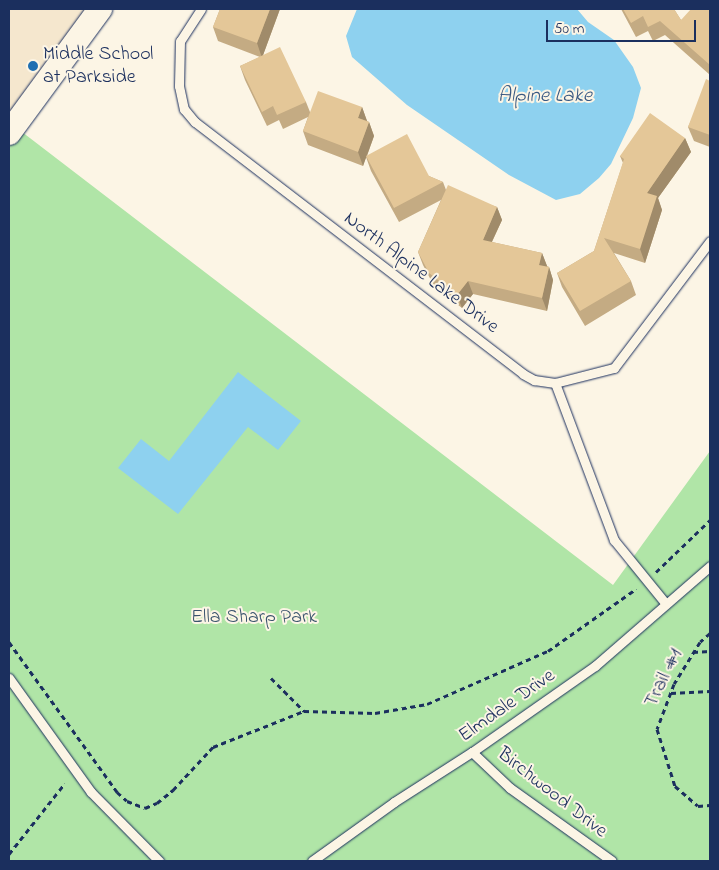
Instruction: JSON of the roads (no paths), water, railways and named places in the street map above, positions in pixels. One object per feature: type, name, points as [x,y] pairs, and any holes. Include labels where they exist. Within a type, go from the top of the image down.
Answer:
[{"type":"street","points":[[15,120],[100,9]]},
{"type":"lane","name":"North Alpine Lake Drive","points":[[201,9],[180,41],[179,86],[184,110],[195,122],[523,374],[534,380],[555,383],[614,368],[710,241]]},
{"type":"lane","points":[[555,383],[614,540],[666,604]]},
{"type":"lane","name":"Elmdale Drive","points":[[312,861],[394,802],[472,752],[595,666],[710,566]]},
{"type":"lane","points":[[9,678],[91,792],[159,861]]},
{"type":"lane","name":"Birchwood Drive","points":[[472,752],[510,788],[612,861]]},
{"type":"water","name":"Alpine Lake","points":[[357,9],[577,9],[588,22],[614,40],[633,67],[641,88],[633,118],[611,164],[599,178],[580,194],[556,200],[509,175],[407,105],[352,57],[346,36]]},
{"type":"water","points":[[238,372],[301,421],[278,450],[248,427],[178,514],[118,468],[141,439],[169,461]]},
{"type":"place","name":"Middle School at Parkside","points":[[33,66]]},
{"type":"park label","name":"Ella Sharp Park","points":[[254,617]]}]
